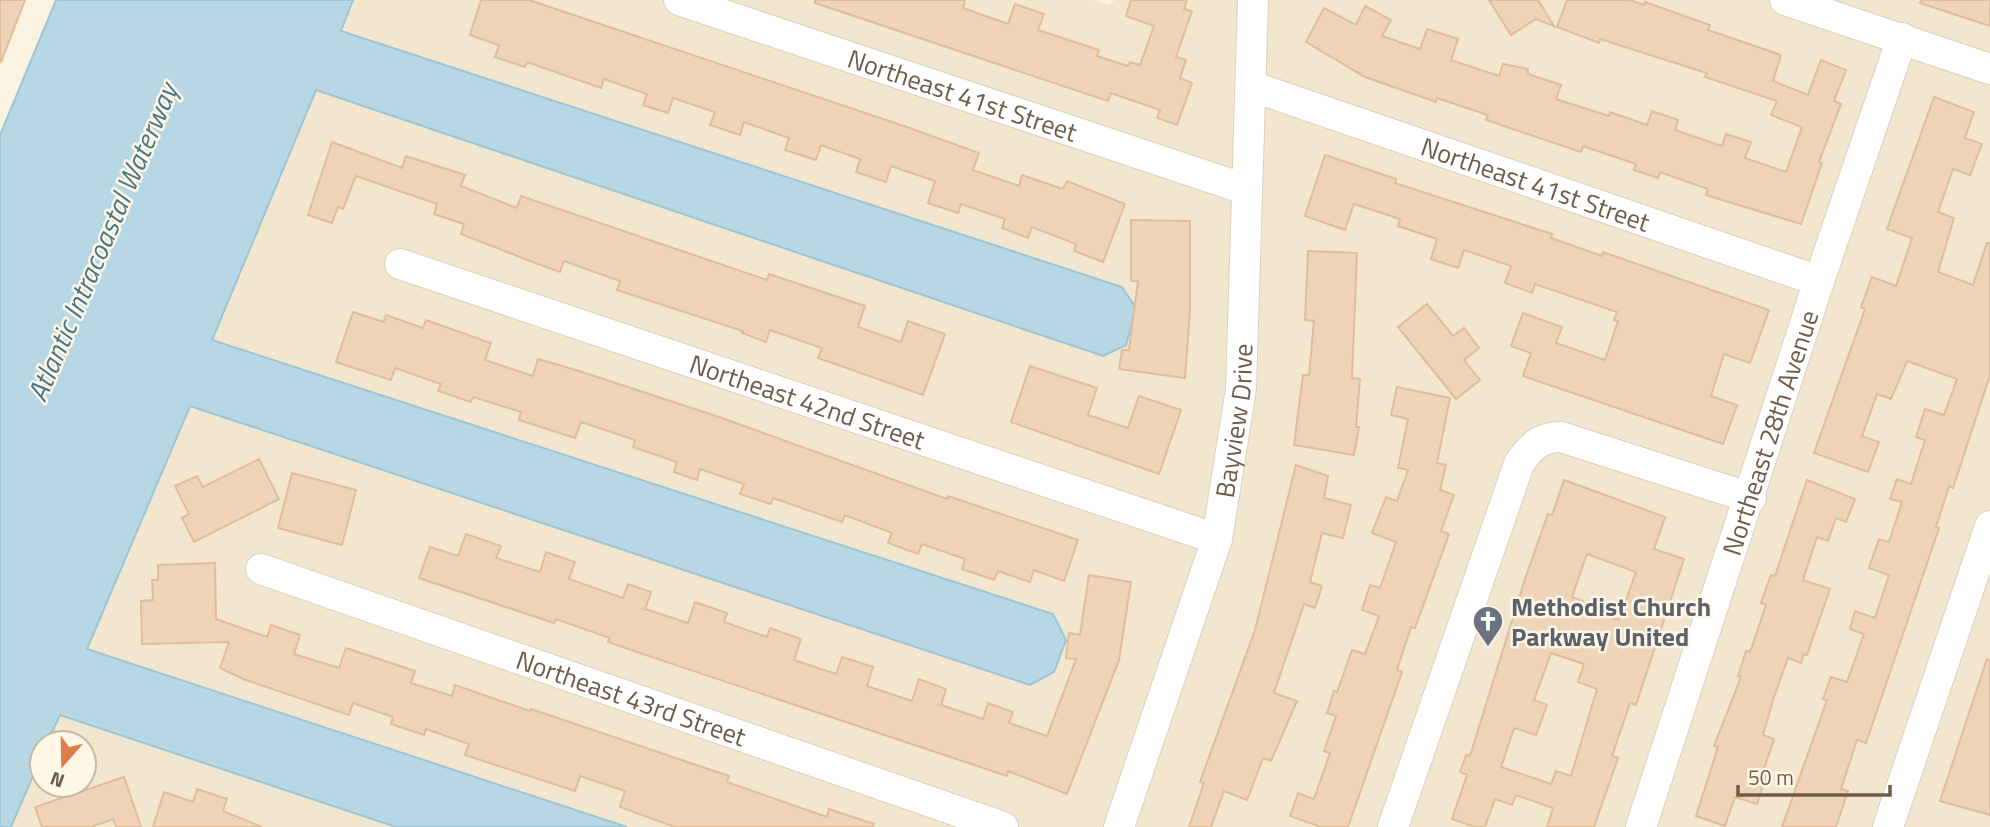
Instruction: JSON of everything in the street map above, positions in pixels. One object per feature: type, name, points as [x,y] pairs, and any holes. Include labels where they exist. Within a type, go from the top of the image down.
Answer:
[{"type":"street","name":"Northeast 41st Street","points":[[679,0],[1245,189]]},
{"type":"street","name":"Bayview Drive","points":[[1119,827],[1217,539],[1241,389],[1245,189],[1253,0]]},
{"type":"street","points":[[1785,0],[1990,69]]},
{"type":"street","name":"Northeast 28th Avenue","points":[[1642,827],[1751,498],[1819,281],[1902,38]]},
{"type":"street","name":"Northeast 41st Street","points":[[1251,86],[1819,281]]},
{"type":"street","name":"Northeast 42nd Street","points":[[400,264],[1217,539]]},
{"type":"street","points":[[1393,827],[1519,464],[1536,443],[1548,437],[1561,437],[1751,498]]},
{"type":"street","points":[[1890,827],[1982,573],[1990,526]]},
{"type":"street","name":"Northeast 43rd Street","points":[[261,569],[1003,827]]},
{"type":"shaded area","points":[[353,0],[1094,0],[1108,5],[1115,0],[1990,0],[1990,827],[627,827],[87,649],[190,406],[1030,685],[1054,672],[1066,640],[1053,614],[212,340],[316,90],[1102,356],[1126,345],[1122,287],[340,31]]},
{"type":"shaded area","points":[[59,715],[396,827],[11,827],[28,788],[28,799],[98,799],[98,729],[53,729]]},
{"type":"water","name":"Atlantic Intracoastal Waterway","points":[[56,0],[353,0],[341,31],[1122,287],[1136,308],[1126,345],[1103,356],[316,90],[212,340],[1053,614],[1066,640],[1054,672],[1030,685],[190,406],[87,649],[627,827],[396,827],[60,715],[54,729],[28,729],[28,788],[11,827],[0,827],[0,135]]},
{"type":"building","points":[[0,0],[25,0],[1,62],[0,61]]},
{"type":"building","points":[[481,0],[529,0],[904,126],[979,153],[973,170],[1019,186],[1022,175],[1063,189],[1067,181],[1125,204],[1103,262],[1074,251],[1076,244],[1032,227],[1028,238],[1002,228],[1005,219],[961,204],[958,213],[928,203],[935,181],[891,166],[886,182],[856,172],[860,159],[821,145],[816,160],[785,150],[789,138],[744,122],[740,135],[710,125],[715,112],[673,98],[668,113],[643,105],[647,94],[604,79],[601,88],[527,62],[525,67],[495,57],[499,45],[470,35]]},
{"type":"building","points":[[815,0],[965,0],[963,8],[1008,24],[1015,4],[1044,14],[1038,30],[1099,50],[1097,56],[1128,66],[1130,62],[1140,65],[1154,26],[1126,16],[1131,0],[1187,0],[1184,9],[1192,11],[1176,57],[1186,60],[1180,78],[1192,83],[1177,125],[1157,118],[1160,110],[1111,93],[1108,101],[815,3]]},
{"type":"building","points":[[1489,0],[1538,0],[1554,26],[1536,19],[1511,35]]},
{"type":"building","points":[[1567,0],[1630,0],[1644,5],[1645,2],[1710,25],[1708,30],[1781,55],[1773,81],[1808,95],[1821,60],[1846,70],[1834,101],[1841,104],[1819,162],[1822,163],[1801,224],[1706,195],[1708,189],[1660,172],[1658,178],[1634,170],[1636,164],[1583,146],[1581,152],[1486,120],[1488,115],[1437,98],[1436,102],[1365,77],[1306,42],[1324,8],[1356,25],[1365,6],[1391,20],[1382,36],[1420,49],[1427,29],[1458,39],[1451,60],[1499,76],[1503,64],[1528,69],[1528,74],[1561,85],[1556,99],[1609,116],[1610,112],[1647,125],[1652,111],[1678,120],[1675,130],[1722,146],[1726,134],[1751,142],[1745,158],[1786,172],[1802,127],[1771,115],[1777,101],[1705,77],[1707,73],[1600,39],[1599,43],[1557,27]]},
{"type":"building","points":[[1921,0],[1990,0],[1990,26],[1920,3]]},
{"type":"building","points":[[1934,97],[1974,112],[1965,138],[1982,144],[1970,175],[1953,169],[1938,212],[1954,218],[1938,272],[1973,285],[1987,243],[1990,243],[1990,375],[1953,488],[1949,486],[1936,527],[1939,528],[1866,743],[1857,740],[1841,789],[1848,791],[1836,827],[1782,827],[1827,700],[1823,699],[1831,677],[1847,682],[1864,634],[1850,629],[1855,611],[1875,618],[1889,575],[1869,568],[1879,539],[1889,542],[1902,502],[1890,499],[1897,479],[1911,484],[1925,440],[1916,437],[1925,409],[1944,415],[1957,379],[1907,361],[1891,399],[1877,394],[1862,436],[1879,442],[1868,472],[1814,453],[1865,309],[1861,307],[1872,277],[1896,286],[1912,238],[1887,229]]},
{"type":"building","points":[[332,142],[402,168],[406,156],[465,175],[461,186],[517,208],[521,196],[767,280],[769,274],[865,306],[858,327],[901,342],[908,321],[945,334],[923,395],[818,358],[822,348],[770,330],[766,342],[742,333],[743,331],[617,290],[620,281],[564,261],[560,272],[538,264],[461,234],[464,224],[434,214],[437,204],[356,176],[343,209],[338,207],[332,223],[308,215]]},
{"type":"building","points":[[1325,155],[1396,179],[1395,183],[1552,234],[1551,238],[1602,256],[1603,252],[1769,310],[1750,363],[1724,354],[1711,396],[1737,405],[1723,444],[1523,376],[1531,353],[1511,346],[1523,313],[1562,327],[1556,343],[1605,360],[1618,321],[1614,320],[1617,312],[1535,284],[1532,293],[1505,283],[1511,266],[1464,250],[1458,268],[1431,259],[1437,239],[1398,226],[1400,219],[1354,204],[1345,230],[1305,216]]},
{"type":"building","points":[[1131,220],[1190,221],[1190,311],[1185,378],[1119,369],[1122,350],[1129,350],[1138,281],[1131,281]]},
{"type":"building","points":[[1308,251],[1357,253],[1352,378],[1360,379],[1356,427],[1359,427],[1354,455],[1294,445],[1303,375],[1309,375],[1314,321],[1305,320]]},
{"type":"building","points":[[1427,304],[1453,336],[1464,328],[1479,348],[1464,360],[1480,380],[1456,399],[1398,327]]},
{"type":"building","points":[[353,312],[384,322],[386,315],[423,328],[426,320],[491,343],[485,360],[533,376],[538,359],[576,370],[719,417],[947,499],[948,496],[1078,540],[1064,581],[1034,570],[1030,582],[998,571],[994,580],[962,569],[965,559],[922,544],[918,554],[888,543],[892,533],[845,515],[842,522],[773,498],[771,504],[740,494],[744,484],[700,469],[697,480],[674,472],[677,462],[633,447],[635,440],[581,422],[575,438],[519,420],[521,412],[473,397],[471,402],[438,391],[441,384],[395,368],[391,380],[336,362]]},
{"type":"building","points":[[1030,366],[1097,388],[1088,415],[1128,428],[1139,396],[1181,410],[1159,474],[1011,422]]},
{"type":"building","points":[[1397,387],[1450,398],[1437,463],[1446,465],[1440,490],[1454,495],[1441,531],[1449,534],[1415,628],[1411,627],[1397,670],[1402,672],[1348,827],[1321,827],[1290,816],[1298,793],[1314,799],[1330,753],[1324,751],[1336,716],[1327,713],[1334,691],[1337,692],[1352,650],[1365,654],[1379,616],[1362,610],[1370,585],[1380,588],[1396,542],[1372,533],[1386,497],[1397,501],[1408,470],[1398,468],[1408,419],[1391,415]]},
{"type":"building","points":[[259,459],[279,499],[194,542],[182,518],[189,514],[175,486],[197,476],[203,487]]},
{"type":"building","points":[[1296,465],[1328,476],[1324,498],[1351,505],[1343,538],[1322,533],[1310,582],[1322,586],[1315,608],[1304,604],[1274,693],[1297,701],[1271,761],[1263,758],[1247,800],[1224,791],[1211,827],[1189,827],[1204,783],[1200,782],[1255,630]]},
{"type":"building","points":[[292,473],[356,490],[342,545],[278,528]]},
{"type":"building","points":[[1564,480],[1665,517],[1654,549],[1684,559],[1636,705],[1630,703],[1612,756],[1618,758],[1594,827],[1547,827],[1553,808],[1516,795],[1512,805],[1495,799],[1485,827],[1475,827],[1452,819],[1467,775],[1460,772],[1466,755],[1470,756],[1548,514],[1552,515]],"holes":[[[1587,554],[1636,572],[1619,620],[1581,607],[1583,601],[1572,597]],[[1551,653],[1584,664],[1578,682],[1597,689],[1571,776],[1556,771],[1551,784],[1501,767],[1514,728],[1536,735],[1547,705],[1534,700]]]},
{"type":"building","points":[[1807,480],[1855,499],[1846,522],[1836,518],[1828,541],[1817,537],[1803,580],[1830,589],[1807,655],[1804,654],[1801,663],[1788,658],[1774,697],[1763,735],[1774,739],[1763,772],[1767,773],[1757,804],[1735,797],[1725,826],[1696,816],[1718,747],[1714,746],[1741,677],[1738,676],[1746,651],[1750,652],[1766,605],[1761,603],[1771,575],[1775,576]]},
{"type":"building","points":[[466,534],[501,546],[496,558],[540,572],[546,552],[575,562],[569,579],[623,598],[628,584],[651,592],[645,609],[688,623],[695,602],[727,613],[724,622],[767,637],[770,628],[801,639],[794,660],[836,674],[842,657],[873,667],[867,686],[912,701],[919,679],[946,689],[941,705],[983,719],[988,703],[1013,712],[1009,723],[1047,736],[1076,659],[1066,658],[1069,633],[1080,635],[1089,575],[1131,582],[1119,660],[1067,794],[1008,771],[1007,776],[631,650],[608,642],[610,638],[556,619],[554,623],[419,578],[430,547],[458,556]]},
{"type":"building","points":[[215,563],[216,619],[267,637],[271,625],[300,635],[294,654],[339,668],[346,648],[415,671],[411,683],[452,696],[455,685],[729,776],[727,782],[827,817],[829,809],[874,824],[873,827],[675,827],[620,807],[625,791],[580,776],[575,791],[465,755],[469,744],[426,729],[424,735],[391,724],[393,717],[353,703],[349,715],[243,679],[220,668],[229,642],[142,644],[141,601],[153,600],[152,580],[158,580],[158,565]]},
{"type":"building","points":[[1987,659],[1990,660],[1990,815],[1940,801]]},
{"type":"building","points":[[124,777],[141,827],[116,827],[113,819],[91,827],[42,827],[35,807],[59,799],[98,799],[98,786]]},
{"type":"building","points":[[197,789],[227,799],[223,811],[262,827],[153,827],[164,792],[193,802]]},
{"type":"place","name":"Methodist Church Parkway United","points":[[1488,648]]}]
